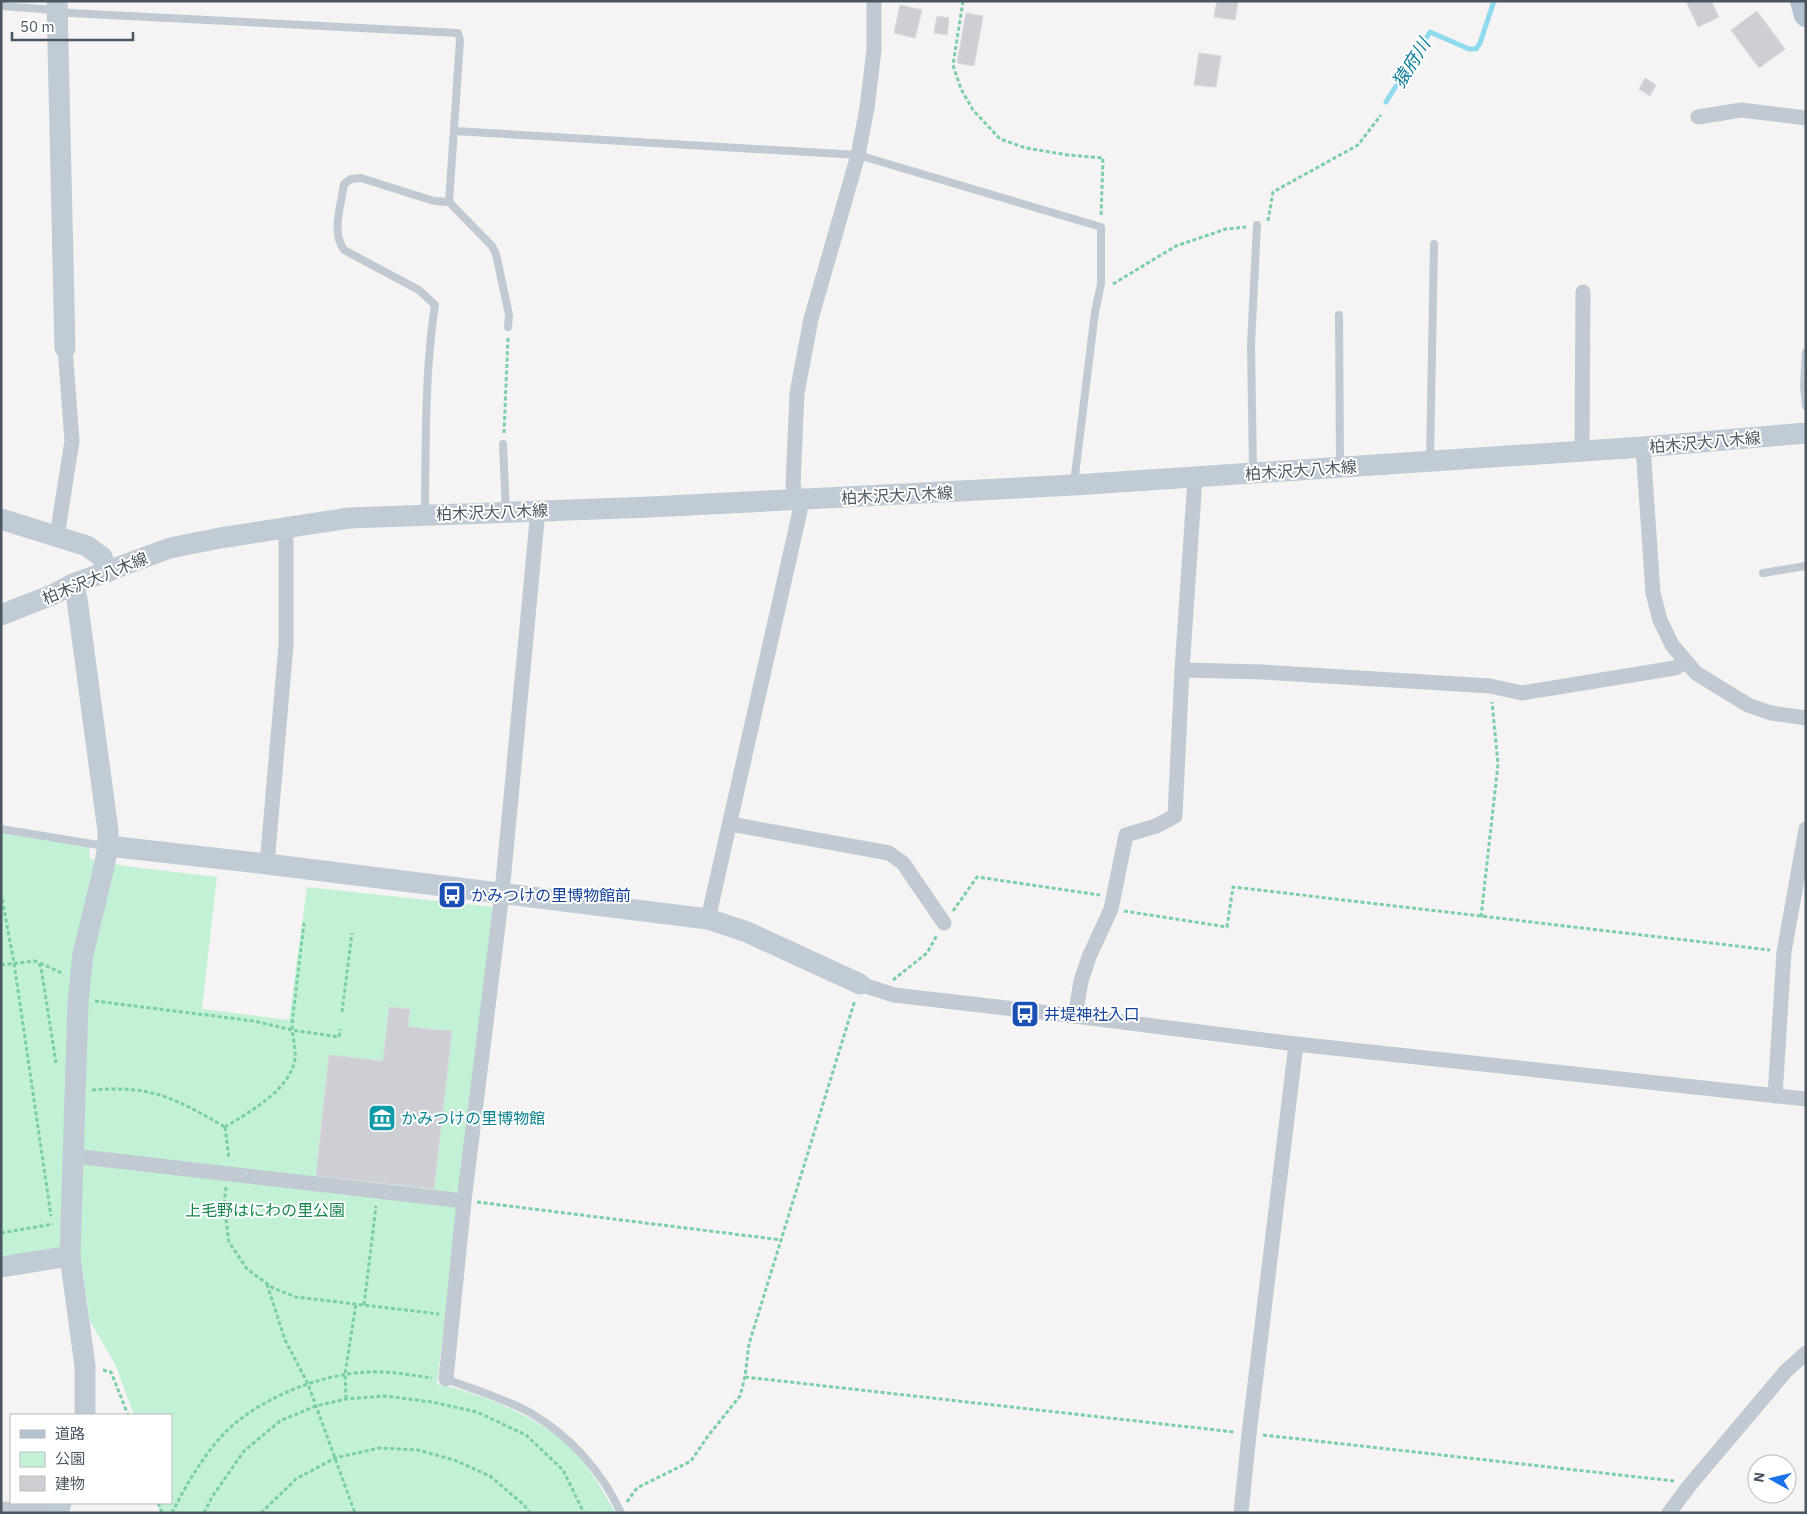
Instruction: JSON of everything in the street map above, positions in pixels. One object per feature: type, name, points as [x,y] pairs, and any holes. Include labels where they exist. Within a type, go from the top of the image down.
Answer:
[{"type":"main road","points":[[1802,1],[1806,15]]},
{"type":"street","points":[[708,919],[800,511],[793,485],[797,393],[811,319],[858,155],[867,108],[874,50],[874,1]]},
{"type":"street","points":[[57,6],[64,348],[72,441],[57,536]]},
{"type":"street","points":[[1698,117],[1740,110],[1806,118]]},
{"type":"street","points":[[1582,451],[1583,292]]},
{"type":"street","name":"柏木沢大八木線","points":[[1,615],[52,595],[74,584],[170,548],[220,538],[349,518],[796,500],[1195,478],[1643,447],[1806,433]]},
{"type":"street","points":[[1643,447],[1653,593],[1666,635],[1685,662],[1709,682],[1757,709],[1806,718]]},
{"type":"street","points":[[1075,1016],[1081,981],[1112,903],[1126,835],[1156,826],[1175,816],[1182,670],[1195,478]]},
{"type":"street","points":[[446,1379],[464,1200],[502,893],[538,510]]},
{"type":"street","points":[[1,519],[87,546],[102,557],[107,572]]},
{"type":"street","points":[[267,864],[286,645],[286,528]]},
{"type":"street","points":[[74,584],[107,823],[108,846],[83,954],[80,975],[70,1256],[85,1366],[85,1414]]},
{"type":"street","points":[[1182,670],[1263,672],[1490,686],[1522,692],[1675,668],[1685,662]]},
{"type":"street","points":[[730,824],[889,852],[902,863],[944,923]]},
{"type":"street","points":[[1775,1096],[1784,952],[1806,829]]},
{"type":"street","points":[[108,846],[708,919],[747,932],[869,987],[894,995],[1296,1044],[1806,1098]]},
{"type":"street","points":[[1241,1513],[1296,1044]]},
{"type":"street","points":[[74,1156],[464,1200]]},
{"type":"street","points":[[1,1267],[70,1256]]},
{"type":"street","points":[[1669,1513],[1689,1486],[1786,1371],[1806,1353]]},
{"type":"street","points":[[1,1508],[58,1512]]},
{"type":"lane","points":[[1,6],[57,6],[70,13],[458,33],[460,40],[449,202]]},
{"type":"lane","points":[[454,131],[858,155],[1101,227],[1101,284],[1095,312],[1074,485]]},
{"type":"lane","points":[[426,514],[427,378],[434,305],[419,290],[344,250],[339,242],[336,231],[344,184],[351,179],[361,178],[434,201],[449,202],[492,246],[496,254],[509,315],[508,327]]},
{"type":"lane","points":[[1253,473],[1251,344],[1257,225]]},
{"type":"lane","points":[[1430,462],[1434,244]]},
{"type":"lane","points":[[1339,316],[1340,467]]},
{"type":"lane","points":[[1806,352],[1804,386],[1806,406]]},
{"type":"lane","points":[[503,444],[506,512]]},
{"type":"lane","points":[[1763,573],[1806,566]]},
{"type":"lane","points":[[1,829],[108,846]]},
{"type":"lane","points":[[446,1379],[528,1412],[557,1431],[575,1446],[591,1464],[621,1512]]},
{"type":"path","points":[[963,1],[953,66],[961,88],[974,110],[1000,139],[1026,148],[1068,155],[1104,158],[1101,227]]},
{"type":"path","points":[[1101,284],[1113,284],[1176,246],[1226,229],[1257,225],[1267,226],[1274,192],[1358,145],[1381,114]]},
{"type":"path","points":[[503,444],[509,339],[508,327]]},
{"type":"path","points":[[1482,917],[1498,764],[1490,686]]},
{"type":"path","points":[[621,1512],[637,1488],[691,1461],[740,1396],[746,1377],[750,1344],[782,1240],[869,987],[927,954],[944,923],[977,878],[1227,927],[1233,886],[1784,952]]},
{"type":"path","points":[[1,893],[14,963],[53,1225],[1,1234]]},
{"type":"path","points":[[225,1127],[262,1104],[288,1078],[296,1056],[292,1030],[304,923]]},
{"type":"path","points":[[342,1012],[352,933]]},
{"type":"path","points":[[1,965],[34,961],[64,974],[80,975]]},
{"type":"path","points":[[38,962],[41,968],[57,1065]]},
{"type":"path","points":[[92,1002],[103,1001],[226,1017],[339,1037],[340,1029]]},
{"type":"path","points":[[88,1090],[116,1088],[150,1092],[175,1099],[225,1127]]},
{"type":"path","points":[[225,1127],[230,1162],[224,1205],[230,1242],[247,1269],[273,1288],[296,1297],[452,1315]]},
{"type":"path","points":[[364,1305],[377,1199],[376,1190]]},
{"type":"path","points":[[464,1200],[782,1240]]},
{"type":"path","points":[[267,1283],[285,1340],[308,1384],[355,1513]]},
{"type":"path","points":[[346,1399],[345,1374],[356,1304]]},
{"type":"path","points":[[85,1366],[111,1372],[128,1414]]},
{"type":"path","points":[[172,1513],[196,1470],[226,1433],[276,1397],[308,1384],[345,1374],[370,1371],[446,1379]]},
{"type":"path","points":[[746,1377],[1676,1481],[1689,1486]]},
{"type":"path","points":[[204,1513],[212,1496],[244,1451],[280,1421],[316,1406],[346,1399],[385,1396],[432,1402],[477,1412],[526,1435],[563,1470],[584,1513]]},
{"type":"path","points":[[261,1513],[296,1479],[335,1458],[379,1448],[418,1450],[454,1460],[490,1476],[524,1505],[530,1513]]},
{"type":"green space","name":"上毛野はにわの里公園","points":[[1,832],[89,847],[90,859],[125,866],[217,877],[202,1009],[289,1020],[307,887],[493,907],[437,1384],[472,1393],[509,1408],[559,1437],[572,1449],[596,1480],[616,1513],[160,1513],[158,1504],[172,1504],[172,1414],[134,1414],[115,1364],[90,1321],[81,1258],[1,1258]]},
{"type":"building","points":[[1217,1],[1238,1],[1235,20],[1214,17]]},
{"type":"building","points":[[1686,1],[1711,1],[1719,17],[1698,27]]},
{"type":"building","points":[[900,5],[922,10],[915,38],[894,33]]},
{"type":"building","points":[[1757,11],[1785,49],[1759,68],[1731,30]]},
{"type":"building","points":[[966,13],[983,16],[974,66],[957,63]]},
{"type":"building","points":[[937,16],[949,18],[947,35],[934,33]]},
{"type":"building","points":[[1199,53],[1221,56],[1216,87],[1194,85]]},
{"type":"building","points":[[1645,78],[1656,85],[1650,96],[1639,89]]},
{"type":"building","name":"かみつけの里博物館","points":[[389,1007],[410,1009],[408,1027],[452,1031],[434,1189],[316,1176],[329,1055],[383,1061]]},
{"type":"waterway","name":"猿府川","points":[[1386,102],[1430,32],[1469,49],[1476,49],[1480,43],[1494,1]]},
{"type":"place","name":"かみつけの里博物館前","points":[[452,895]]},
{"type":"place","name":"井堤神社入口","points":[[1025,1014]]},
{"type":"place","name":"かみつけの里博物館","points":[[382,1118]]}]
